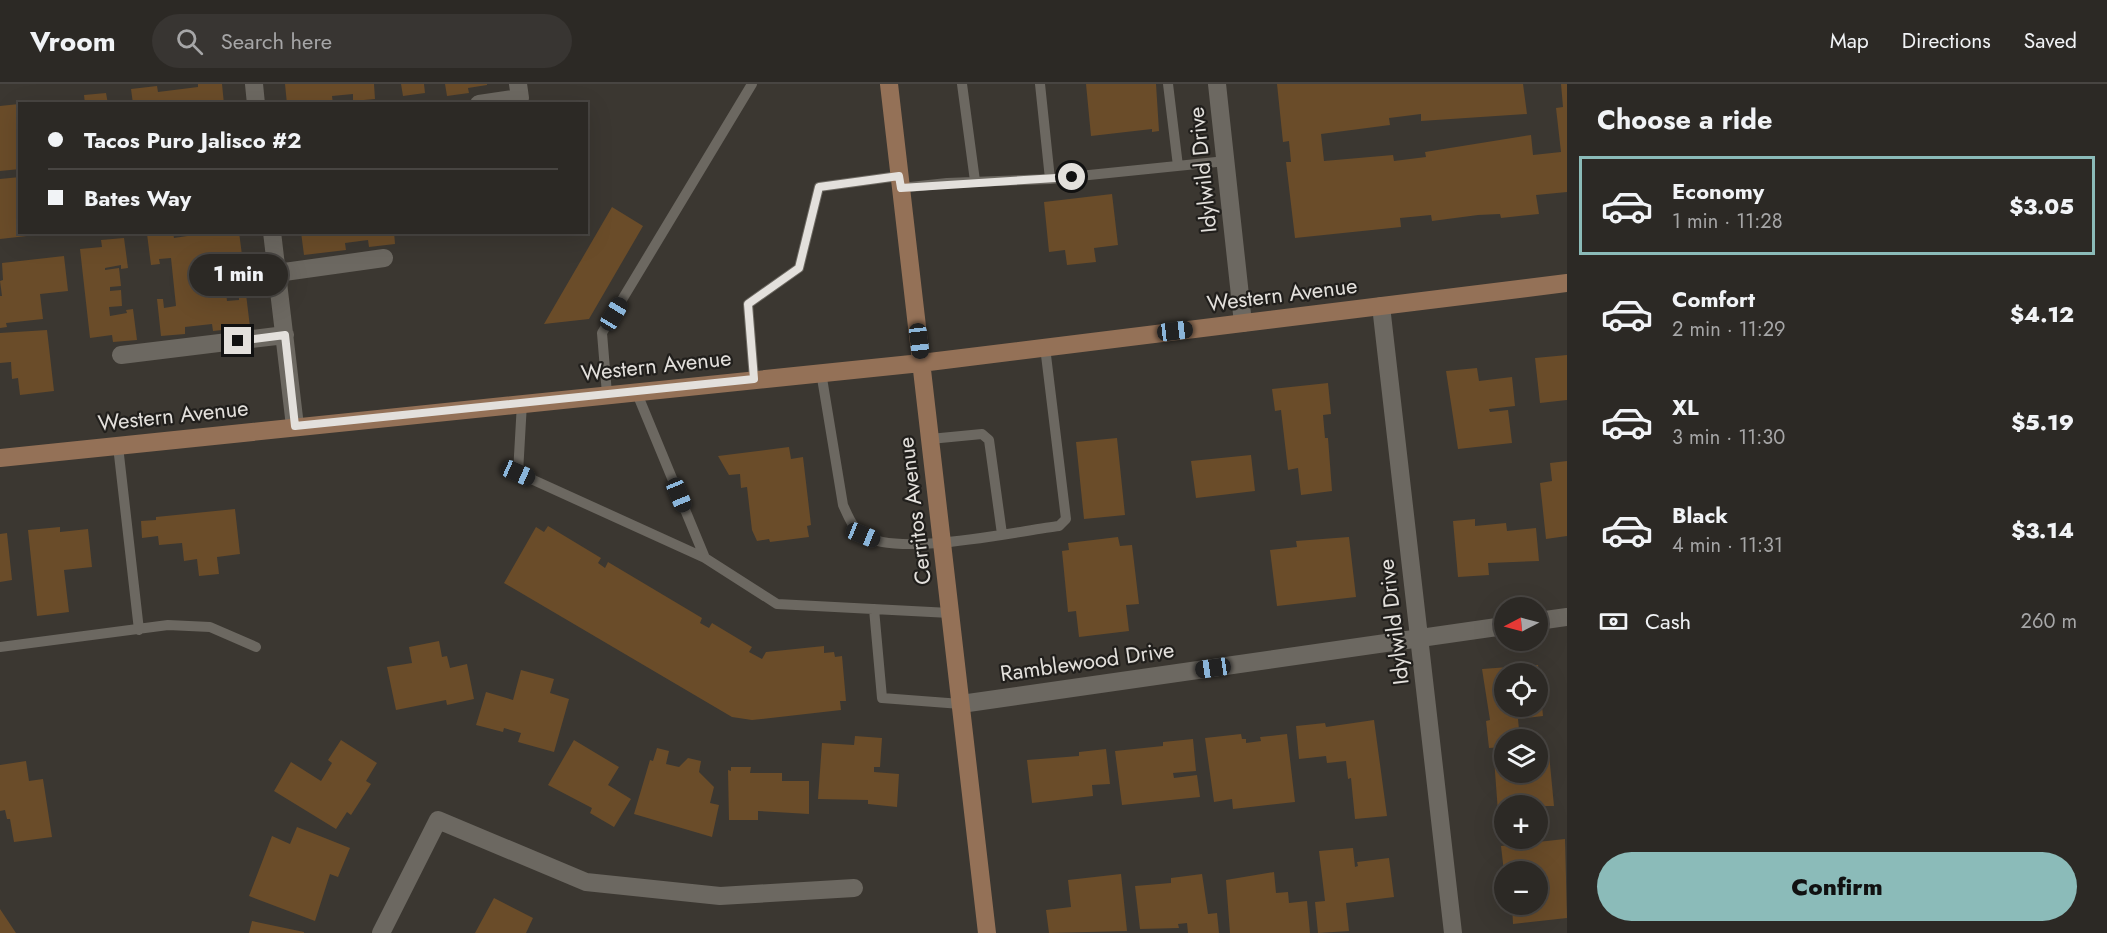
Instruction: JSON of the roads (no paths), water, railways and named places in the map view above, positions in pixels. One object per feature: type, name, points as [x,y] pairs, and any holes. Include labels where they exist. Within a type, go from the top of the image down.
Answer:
[{"type":"street","points":[[254,84],[256,102]]},
{"type":"street","points":[[492,102],[520,98],[518,84]]},
{"type":"street","name":"Cerritos Avenue","points":[[889,84],[987,933]]},
{"type":"street","name":"Idylwild Drive","points":[[1217,84],[1243,323]]},
{"type":"street","points":[[272,234],[295,426]]},
{"type":"street","points":[[277,273],[384,258]]},
{"type":"street","name":"Western Avenue","points":[[0,458],[921,363],[1567,284]]},
{"type":"street","name":"Idylwild Drive","points":[[1381,306],[1453,933]]},
{"type":"street","points":[[121,355],[285,335]]},
{"type":"street","points":[[1548,620],[1567,617]]},
{"type":"street","name":"Ramblewood Drive","points":[[961,704],[1494,627]]},
{"type":"street","points":[[381,933],[438,820],[586,882],[720,896],[854,888]]},
{"type":"lane","points":[[606,394],[602,333],[752,84]]},
{"type":"lane","points":[[962,84],[975,181]]},
{"type":"lane","points":[[1040,84],[1050,179]]},
{"type":"lane","points":[[1168,84],[1178,166]]},
{"type":"lane","points":[[754,379],[748,304],[799,268],[819,187],[900,182],[1050,179],[1226,161]]},
{"type":"lane","points":[[820,372],[843,505],[849,519],[863,535],[879,542],[942,544],[1059,526],[1065,519],[1045,347]]},
{"type":"lane","points":[[636,392],[705,558]]},
{"type":"lane","points":[[522,403],[518,473],[705,558],[777,603],[950,613]]},
{"type":"lane","points":[[930,439],[982,434],[989,440],[1002,534]]},
{"type":"lane","points":[[118,446],[139,630]]},
{"type":"lane","points":[[874,609],[882,698],[961,704]]},
{"type":"lane","points":[[0,647],[168,625],[210,627],[256,647]]}]
